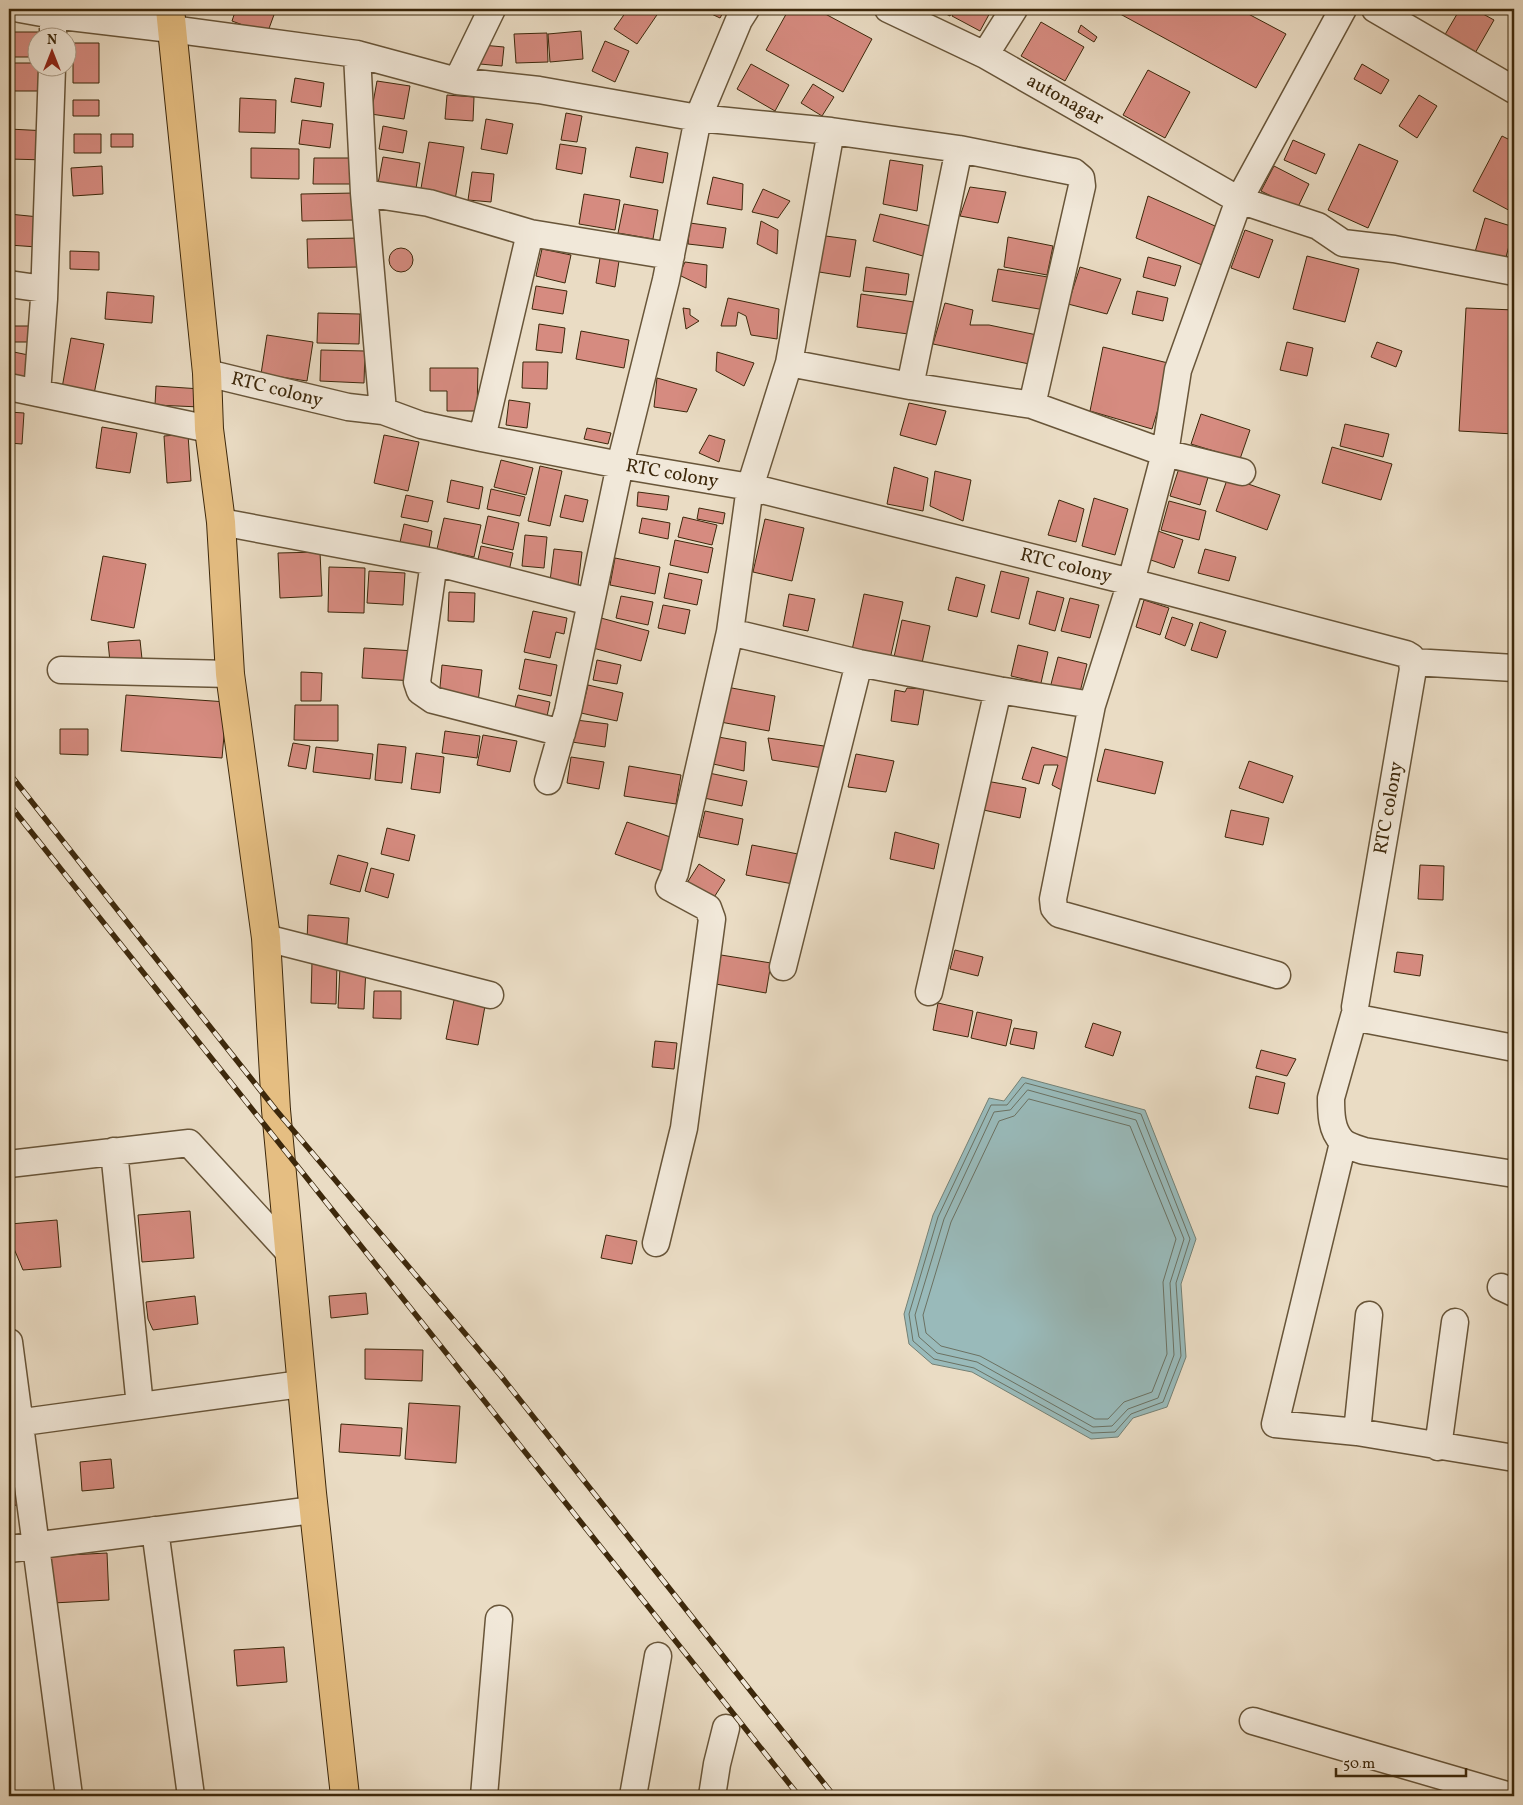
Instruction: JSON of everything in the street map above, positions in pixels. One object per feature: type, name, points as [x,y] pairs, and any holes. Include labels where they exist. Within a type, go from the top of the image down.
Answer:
[{"type":"highway","points":[[170,19],[207,373],[209,429],[221,522],[230,674],[266,938],[276,1110],[301,1384],[345,1796]]},
{"type":"street","points":[[20,9],[53,26],[170,19],[357,54],[457,80],[539,90],[698,118],[831,131],[958,149],[1074,172],[1081,178],[1082,186],[1032,405]]},
{"type":"street","points":[[457,80],[492,9]]},
{"type":"street","points":[[548,780],[568,711],[620,465],[671,256],[698,118],[739,20],[746,9]]},
{"type":"street","name":"autonagar","points":[[888,9],[985,55],[1239,200],[1318,226],[1343,243],[1394,249],[1514,272]]},
{"type":"street","points":[[985,55],[1014,9]]},
{"type":"street","points":[[1277,975],[1060,914],[1054,908],[1052,899],[1092,705],[1131,582],[1166,453],[1178,370],[1239,200],[1343,9]]},
{"type":"street","points":[[1375,9],[1514,90]]},
{"type":"street","points":[[357,54],[364,193],[382,412]]},
{"type":"street","points":[[37,393],[44,289],[52,78]]},
{"type":"street","points":[[656,1243],[684,1128],[712,919],[708,908],[669,887],[674,873],[730,632],[750,488],[789,363],[831,131]]},
{"type":"street","points":[[910,386],[958,149]]},
{"type":"street","points":[[364,193],[428,203],[530,233],[671,256]]},
{"type":"street","points":[[482,438],[530,233]]},
{"type":"street","points":[[9,284],[44,289]]},
{"type":"street","points":[[789,363],[910,386],[1032,405],[1166,453],[1242,472]]},
{"type":"street","name":"RTC colony","points":[[207,373],[348,407],[382,412],[421,425],[482,438],[750,488],[1131,582],[1406,654],[1411,657],[1413,662],[1355,1007],[1356,1013],[1332,1098],[1335,1132],[1343,1143]]},
{"type":"street","points":[[9,387],[209,429]]},
{"type":"street","points":[[221,522],[434,562],[590,602]]},
{"type":"street","points":[[434,562],[417,682],[420,691],[433,700],[562,732]]},
{"type":"street","points":[[730,632],[859,664],[998,690],[1092,705]]},
{"type":"street","points":[[1413,662],[1514,668]]},
{"type":"street","points":[[782,967],[859,664]]},
{"type":"street","points":[[61,670],[230,674]]},
{"type":"street","points":[[929,992],[998,690]]},
{"type":"street","points":[[266,938],[490,995]]},
{"type":"street","points":[[1356,1013],[1363,1019],[1514,1048]]},
{"type":"street","points":[[9,1164],[189,1143],[289,1252]]},
{"type":"street","points":[[1514,1174],[1364,1151],[1343,1143],[1275,1424],[1357,1432],[1438,1447],[1514,1458]]},
{"type":"street","points":[[114,1151],[140,1406]]},
{"type":"street","points":[[1357,1432],[1369,1315]]},
{"type":"street","points":[[1438,1447],[1455,1322]]},
{"type":"street","points":[[9,1342],[14,1423],[36,1546],[69,1796]]},
{"type":"street","points":[[14,1423],[301,1384]]},
{"type":"street","points":[[9,1549],[313,1510]]},
{"type":"street","points":[[156,1530],[191,1796]]},
{"type":"street","points":[[484,1796],[499,1619]]},
{"type":"street","points":[[633,1796],[658,1656]]},
{"type":"street","points":[[1253,1722],[1510,1796]]},
{"type":"street","points":[[712,1796],[717,1764],[726,1728]]},
{"type":"water","points":[[1022,1077],[1145,1110],[1196,1239],[1181,1284],[1186,1357],[1167,1407],[1133,1418],[1118,1437],[1091,1439],[972,1372],[932,1364],[909,1344],[904,1314],[933,1215],[989,1098],[1004,1101]]},
{"type":"building","points":[[236,9],[266,9],[275,12],[267,34],[232,21]]},
{"type":"building","points":[[628,9],[661,9],[637,44],[614,29]]},
{"type":"building","points":[[701,9],[725,9],[720,18]]},
{"type":"building","points":[[789,9],[816,9],[872,39],[843,92],[766,50]]},
{"type":"building","points":[[936,9],[953,9],[950,16]]},
{"type":"building","points":[[956,9],[992,9],[980,31],[952,16]]},
{"type":"building","points":[[1111,9],[1239,9],[1286,34],[1256,88]]},
{"type":"building","points":[[1460,9],[1474,9],[1494,20],[1474,55],[1443,38]]},
{"type":"building","points":[[1041,22],[1084,47],[1065,81],[1021,56]]},
{"type":"building","points":[[1081,25],[1097,37],[1094,42],[1078,32]]},
{"type":"building","points":[[581,31],[583,59],[550,62],[548,34]]},
{"type":"building","points":[[10,32],[28,32],[28,57],[10,57]]},
{"type":"building","points":[[547,33],[548,62],[516,63],[514,34]]},
{"type":"building","points":[[605,41],[629,51],[615,82],[592,71]]},
{"type":"building","points":[[78,43],[99,43],[99,83],[73,83],[73,78],[78,78]]},
{"type":"building","points":[[482,45],[504,47],[502,66],[480,64]]},
{"type":"building","points":[[9,63],[28,63],[28,78],[41,78],[41,91],[9,91]]},
{"type":"building","points":[[751,64],[789,85],[775,111],[737,89]]},
{"type":"building","points":[[1362,64],[1389,80],[1381,94],[1354,79]]},
{"type":"building","points":[[1148,70],[1190,92],[1165,138],[1123,115]]},
{"type":"building","points":[[295,78],[324,83],[321,107],[291,102]]},
{"type":"building","points":[[377,81],[410,86],[404,119],[371,114]]},
{"type":"building","points":[[813,84],[834,97],[822,116],[801,103]]},
{"type":"building","points":[[447,95],[474,97],[473,121],[445,119]]},
{"type":"building","points":[[1419,95],[1437,106],[1417,138],[1399,126]]},
{"type":"building","points":[[240,98],[276,100],[275,133],[239,132]]},
{"type":"building","points":[[73,100],[99,100],[99,116],[73,116]]},
{"type":"building","points":[[566,113],[582,116],[577,142],[561,140]]},
{"type":"building","points":[[486,119],[513,124],[507,154],[481,149]]},
{"type":"building","points":[[302,120],[333,124],[330,148],[299,144]]},
{"type":"building","points":[[383,126],[407,131],[403,153],[379,149]]},
{"type":"building","points":[[9,129],[48,131],[47,160],[9,159]]},
{"type":"building","points":[[74,134],[101,134],[101,153],[74,153]]},
{"type":"building","points":[[111,134],[133,134],[133,147],[111,147]]},
{"type":"building","points":[[1502,136],[1514,142],[1514,213],[1473,191]]},
{"type":"building","points":[[1293,140],[1325,154],[1316,174],[1284,160]]},
{"type":"building","points":[[429,142],[464,147],[455,200],[420,194]]},
{"type":"building","points":[[560,144],[586,148],[582,174],[556,169]]},
{"type":"building","points":[[1359,144],[1398,161],[1368,228],[1328,210]]},
{"type":"building","points":[[636,147],[668,153],[663,183],[630,177]]},
{"type":"building","points":[[251,148],[299,149],[299,179],[251,178]]},
{"type":"building","points":[[383,157],[420,163],[415,195],[377,189]]},
{"type":"building","points":[[314,158],[357,158],[357,184],[313,184]]},
{"type":"building","points":[[890,160],[923,165],[917,211],[883,204]]},
{"type":"building","points":[[102,166],[103,194],[73,196],[71,168]]},
{"type":"building","points":[[1274,166],[1309,184],[1297,209],[1261,191]]},
{"type":"building","points":[[472,172],[494,174],[491,202],[468,200]]},
{"type":"building","points":[[713,177],[743,184],[742,210],[707,204]]},
{"type":"building","points":[[970,187],[1006,192],[998,223],[960,216]]},
{"type":"building","points":[[763,189],[790,201],[778,218],[752,212]]},
{"type":"building","points":[[355,193],[355,220],[302,221],[301,194]]},
{"type":"building","points":[[584,194],[620,200],[615,230],[579,224]]},
{"type":"building","points":[[1148,196],[1215,226],[1202,265],[1136,238]]},
{"type":"building","points":[[624,204],[658,210],[653,239],[618,233]]},
{"type":"building","points":[[9,214],[39,217],[37,247],[9,245]]},
{"type":"building","points":[[880,214],[935,227],[926,257],[873,241]]},
{"type":"building","points":[[1485,218],[1514,227],[1505,261],[1475,252]]},
{"type":"building","points":[[761,221],[778,230],[777,254],[757,244]]},
{"type":"building","points":[[690,223],[726,228],[723,248],[688,244]]},
{"type":"building","points":[[1245,230],[1273,240],[1259,278],[1231,268]]},
{"type":"building","points":[[818,235],[856,240],[850,277],[813,271]]},
{"type":"building","points":[[1008,237],[1053,246],[1047,275],[1004,267]]},
{"type":"building","points":[[359,238],[359,267],[308,268],[307,239]]},
{"type":"building","points":[[401,248],[409,252],[413,260],[409,268],[401,272],[393,268],[389,260],[393,252]]},
{"type":"building","points":[[542,249],[571,255],[565,283],[536,276]]},
{"type":"building","points":[[70,251],[99,252],[99,270],[70,269]]},
{"type":"building","points":[[1307,256],[1359,269],[1345,322],[1293,309]]},
{"type":"building","points":[[1148,257],[1181,266],[1175,286],[1143,277]]},
{"type":"building","points":[[600,258],[619,261],[615,287],[596,283]]},
{"type":"building","points":[[685,262],[707,265],[706,288],[679,275]]},
{"type":"building","points":[[866,267],[909,274],[906,295],[863,291]]},
{"type":"building","points":[[1080,267],[1121,279],[1107,314],[1068,304]]},
{"type":"building","points":[[998,269],[1054,278],[1045,310],[992,301]]},
{"type":"building","points":[[536,286],[567,291],[563,314],[532,309]]},
{"type":"building","points":[[1137,291],[1168,298],[1163,321],[1132,314]]},
{"type":"building","points":[[107,292],[154,296],[152,323],[105,319]]},
{"type":"building","points":[[861,294],[914,302],[908,334],[857,327]]},
{"type":"building","points":[[728,298],[779,309],[777,339],[751,335],[746,316],[738,312],[736,326],[721,326]]},
{"type":"building","points":[[945,303],[973,310],[970,325],[989,325],[1037,335],[1034,365],[933,344]]},
{"type":"building","points":[[683,308],[690,309],[690,315],[699,321],[686,329]]},
{"type":"building","points":[[1466,308],[1514,310],[1514,434],[1459,431]]},
{"type":"building","points":[[318,313],[360,314],[359,344],[317,343]]},
{"type":"building","points":[[539,324],[565,328],[562,353],[536,350]]},
{"type":"building","points":[[9,326],[40,326],[40,342],[9,342]]},
{"type":"building","points":[[581,331],[629,340],[624,368],[576,359]]},
{"type":"building","points":[[267,335],[313,342],[307,381],[261,374]]},
{"type":"building","points":[[71,338],[104,344],[94,394],[62,388]]},
{"type":"building","points":[[1287,342],[1313,348],[1307,376],[1280,370]]},
{"type":"building","points":[[1377,342],[1402,351],[1396,367],[1371,357]]},
{"type":"building","points":[[1103,347],[1172,364],[1152,429],[1090,411]]},
{"type":"building","points":[[321,350],[365,351],[364,383],[320,381]]},
{"type":"building","points":[[9,351],[38,357],[34,379],[9,374]]},
{"type":"building","points":[[717,352],[754,363],[744,386],[716,371]]},
{"type":"building","points":[[523,362],[548,362],[547,389],[522,388]]},
{"type":"building","points":[[430,368],[478,368],[477,411],[447,411],[447,391],[430,391]]},
{"type":"building","points":[[657,378],[697,389],[687,412],[654,407]]},
{"type":"building","points":[[156,386],[201,389],[200,407],[155,405]]},
{"type":"building","points":[[509,400],[530,403],[527,428],[506,425]]},
{"type":"building","points":[[909,403],[946,411],[936,445],[900,435]]},
{"type":"building","points":[[9,412],[24,413],[22,444],[9,443]]},
{"type":"building","points":[[1201,414],[1250,430],[1240,459],[1191,444]]},
{"type":"building","points":[[1345,424],[1389,434],[1383,457],[1340,446]]},
{"type":"building","points":[[102,427],[137,433],[130,473],[96,468]]},
{"type":"building","points":[[587,428],[611,433],[608,444],[584,439]]},
{"type":"building","points":[[188,434],[191,481],[167,483],[164,436]]},
{"type":"building","points":[[384,435],[419,442],[408,491],[374,483]]},
{"type":"building","points":[[709,435],[725,440],[719,462],[699,453]]},
{"type":"building","points":[[1332,447],[1392,464],[1381,500],[1322,483]]},
{"type":"building","points":[[9,452],[12,452],[11,472],[9,472]]},
{"type":"building","points":[[501,460],[533,468],[526,495],[494,487]]},
{"type":"building","points":[[1180,465],[1209,474],[1200,505],[1170,496]]},
{"type":"building","points":[[540,466],[562,471],[550,526],[528,521]]},
{"type":"building","points":[[894,467],[928,478],[923,511],[887,504]]},
{"type":"building","points":[[935,471],[971,480],[963,521],[930,506]]},
{"type":"building","points":[[1228,477],[1280,495],[1267,530],[1216,511]]},
{"type":"building","points":[[451,480],[483,487],[479,509],[447,502]]},
{"type":"building","points":[[491,489],[525,497],[520,516],[487,509]]},
{"type":"building","points":[[638,492],[669,496],[667,510],[637,506]]},
{"type":"building","points":[[406,495],[433,501],[428,522],[401,517]]},
{"type":"building","points":[[565,495],[588,500],[583,522],[560,517]]},
{"type":"building","points":[[1094,498],[1128,509],[1115,555],[1082,546]]},
{"type":"building","points":[[1059,500],[1084,509],[1076,542],[1048,535]]},
{"type":"building","points":[[1169,501],[1206,511],[1199,540],[1161,530]]},
{"type":"building","points":[[699,508],[725,513],[723,524],[697,519]]},
{"type":"building","points":[[488,516],[519,523],[513,550],[482,543]]},
{"type":"building","points":[[683,517],[717,525],[712,545],[678,537]]},
{"type":"building","points":[[444,518],[481,525],[474,557],[437,549]]},
{"type":"building","points":[[642,518],[670,523],[668,539],[639,533]]},
{"type":"building","points":[[765,519],[804,528],[792,581],[753,572]]},
{"type":"building","points":[[404,524],[432,531],[428,553],[399,547]]},
{"type":"building","points":[[1158,531],[1183,540],[1174,568],[1148,559]]},
{"type":"building","points":[[525,535],[547,537],[544,568],[522,566]]},
{"type":"building","points":[[675,540],[713,548],[708,573],[670,565]]},
{"type":"building","points":[[481,546],[513,553],[509,571],[477,564]]},
{"type":"building","points":[[554,549],[582,552],[578,585],[550,581]]},
{"type":"building","points":[[1205,549],[1236,557],[1229,581],[1198,573]]},
{"type":"building","points":[[320,552],[322,596],[280,598],[278,553]]},
{"type":"building","points":[[103,556],[146,564],[134,628],[91,620]]},
{"type":"building","points":[[615,558],[660,567],[655,594],[610,585]]},
{"type":"building","points":[[329,567],[365,568],[364,613],[328,612]]},
{"type":"building","points":[[369,571],[405,573],[403,605],[367,603]]},
{"type":"building","points":[[1001,571],[1029,578],[1019,619],[991,612]]},
{"type":"building","points":[[669,573],[702,580],[697,605],[664,598]]},
{"type":"building","points":[[956,577],[985,585],[977,617],[948,610]]},
{"type":"building","points":[[1037,591],[1064,598],[1055,631],[1029,624]]},
{"type":"building","points":[[449,592],[475,593],[474,622],[448,621]]},
{"type":"building","points":[[789,594],[815,599],[808,631],[783,626]]},
{"type":"building","points":[[864,594],[903,602],[890,659],[852,650]]},
{"type":"building","points":[[621,596],[653,602],[648,625],[616,618]]},
{"type":"building","points":[[1070,598],[1099,605],[1090,638],[1061,631]]},
{"type":"building","points":[[1144,600],[1169,608],[1160,635],[1136,627]]},
{"type":"building","points":[[663,605],[690,610],[685,634],[658,628]]},
{"type":"building","points":[[533,611],[567,618],[564,634],[556,632],[550,658],[524,652]]},
{"type":"building","points":[[1172,617],[1193,624],[1185,646],[1165,638]]},
{"type":"building","points":[[601,618],[649,631],[641,661],[593,648]]},
{"type":"building","points":[[902,620],[930,626],[922,663],[894,657]]},
{"type":"building","points":[[1200,622],[1226,631],[1217,658],[1191,650]]},
{"type":"building","points":[[140,640],[142,659],[110,662],[108,642]]},
{"type":"building","points":[[1018,645],[1048,652],[1041,683],[1011,676]]},
{"type":"building","points":[[364,648],[416,651],[415,681],[362,678]]},
{"type":"building","points":[[1058,657],[1087,664],[1078,700],[1049,692]]},
{"type":"building","points":[[525,659],[557,665],[551,696],[519,689]]},
{"type":"building","points":[[597,660],[621,665],[617,684],[593,680]]},
{"type":"building","points":[[442,665],[482,670],[478,702],[439,698]]},
{"type":"building","points":[[301,672],[322,673],[321,701],[301,701]]},
{"type":"building","points":[[588,685],[623,693],[617,721],[581,713]]},
{"type":"building","points":[[721,686],[775,696],[769,731],[715,721]]},
{"type":"building","points":[[907,688],[924,689],[918,725],[891,721],[895,690],[905,692]]},
{"type":"building","points":[[126,695],[227,702],[222,758],[121,751]]},
{"type":"building","points":[[518,695],[550,702],[546,721],[513,715]]},
{"type":"building","points":[[295,705],[338,705],[338,741],[294,740]]},
{"type":"building","points":[[576,720],[608,724],[605,747],[572,742]]},
{"type":"building","points":[[60,729],[88,729],[88,755],[60,754]]},
{"type":"building","points":[[445,731],[480,736],[477,758],[442,753]]},
{"type":"building","points":[[483,735],[517,741],[510,772],[477,765]]},
{"type":"building","points":[[713,736],[746,742],[744,771],[709,763]]},
{"type":"building","points":[[768,738],[824,746],[823,768],[772,760]]},
{"type":"building","points":[[293,743],[310,746],[306,769],[288,766]]},
{"type":"building","points":[[378,744],[406,747],[402,783],[375,780]]},
{"type":"building","points":[[316,747],[373,754],[370,779],[313,772]]},
{"type":"building","points":[[1032,747],[1076,760],[1069,794],[1052,785],[1058,765],[1044,765],[1039,784],[1022,779]]},
{"type":"building","points":[[1105,749],[1163,762],[1155,794],[1097,781]]},
{"type":"building","points":[[416,753],[444,757],[440,793],[411,789]]},
{"type":"building","points":[[856,754],[894,761],[886,792],[848,787]]},
{"type":"building","points":[[571,757],[604,762],[599,789],[567,783]]},
{"type":"building","points":[[1249,761],[1293,776],[1283,803],[1239,788]]},
{"type":"building","points":[[629,766],[681,775],[676,804],[624,796]]},
{"type":"building","points":[[709,773],[747,781],[742,806],[704,798]]},
{"type":"building","points":[[986,781],[1026,788],[1020,818],[979,809]]},
{"type":"building","points":[[1231,810],[1269,818],[1263,845],[1225,837]]},
{"type":"building","points":[[705,811],[743,819],[738,845],[699,837]]},
{"type":"building","points":[[627,822],[676,839],[665,872],[615,854]]},
{"type":"building","points":[[387,828],[415,835],[409,861],[381,854]]},
{"type":"building","points":[[895,832],[939,844],[934,869],[890,859]]},
{"type":"building","points":[[752,845],[803,855],[798,885],[746,875]]},
{"type":"building","points":[[338,855],[368,863],[360,892],[330,884]]},
{"type":"building","points":[[699,864],[725,880],[713,899],[687,883]]},
{"type":"building","points":[[1420,865],[1444,866],[1443,900],[1418,899]]},
{"type":"building","points":[[371,868],[394,874],[388,898],[365,891]]},
{"type":"building","points":[[308,915],[349,918],[347,944],[307,941]]},
{"type":"building","points":[[955,950],[983,957],[978,976],[950,969]]},
{"type":"building","points":[[1397,952],[1423,955],[1420,976],[1394,972]]},
{"type":"building","points":[[721,955],[771,963],[766,993],[716,984]]},
{"type":"building","points":[[312,961],[337,962],[336,1004],[311,1003]]},
{"type":"building","points":[[340,967],[366,967],[364,1009],[338,1008]]},
{"type":"building","points":[[374,991],[401,991],[401,1019],[373,1018]]},
{"type":"building","points":[[454,1000],[485,1006],[478,1045],[446,1039]]},
{"type":"building","points":[[938,1003],[973,1011],[968,1037],[933,1030]]},
{"type":"building","points":[[977,1012],[1012,1020],[1006,1046],[971,1038]]},
{"type":"building","points":[[1093,1023],[1121,1032],[1113,1056],[1085,1047]]},
{"type":"building","points":[[1014,1028],[1037,1032],[1034,1049],[1010,1044]]},
{"type":"building","points":[[655,1041],[677,1043],[674,1069],[652,1067]]},
{"type":"building","points":[[1261,1050],[1296,1059],[1287,1076],[1256,1068]]},
{"type":"building","points":[[1256,1076],[1285,1083],[1278,1114],[1249,1108]]},
{"type":"building","points":[[190,1211],[194,1258],[142,1262],[138,1215]]},
{"type":"building","points":[[57,1220],[61,1267],[23,1270],[12,1244],[10,1224]]},
{"type":"building","points":[[606,1235],[637,1241],[632,1264],[601,1258]]},
{"type":"building","points":[[366,1293],[368,1314],[331,1318],[329,1296]]},
{"type":"building","points":[[195,1296],[198,1324],[153,1330],[148,1319],[146,1302]]},
{"type":"building","points":[[365,1349],[423,1350],[422,1381],[365,1379]]},
{"type":"building","points":[[409,1403],[460,1406],[456,1463],[405,1459]]},
{"type":"building","points":[[341,1424],[402,1428],[400,1456],[339,1452]]},
{"type":"building","points":[[12,1450],[17,1505],[9,1506],[9,1451]]},
{"type":"building","points":[[111,1459],[114,1488],[82,1491],[80,1462]]},
{"type":"building","points":[[107,1553],[109,1600],[53,1603],[50,1556]]},
{"type":"building","points":[[284,1647],[287,1682],[237,1686],[234,1650]]},
{"type":"railway","points":[[9,773],[276,1110],[501,1376],[834,1796]]},
{"type":"railway","points":[[9,804],[799,1796]]}]
